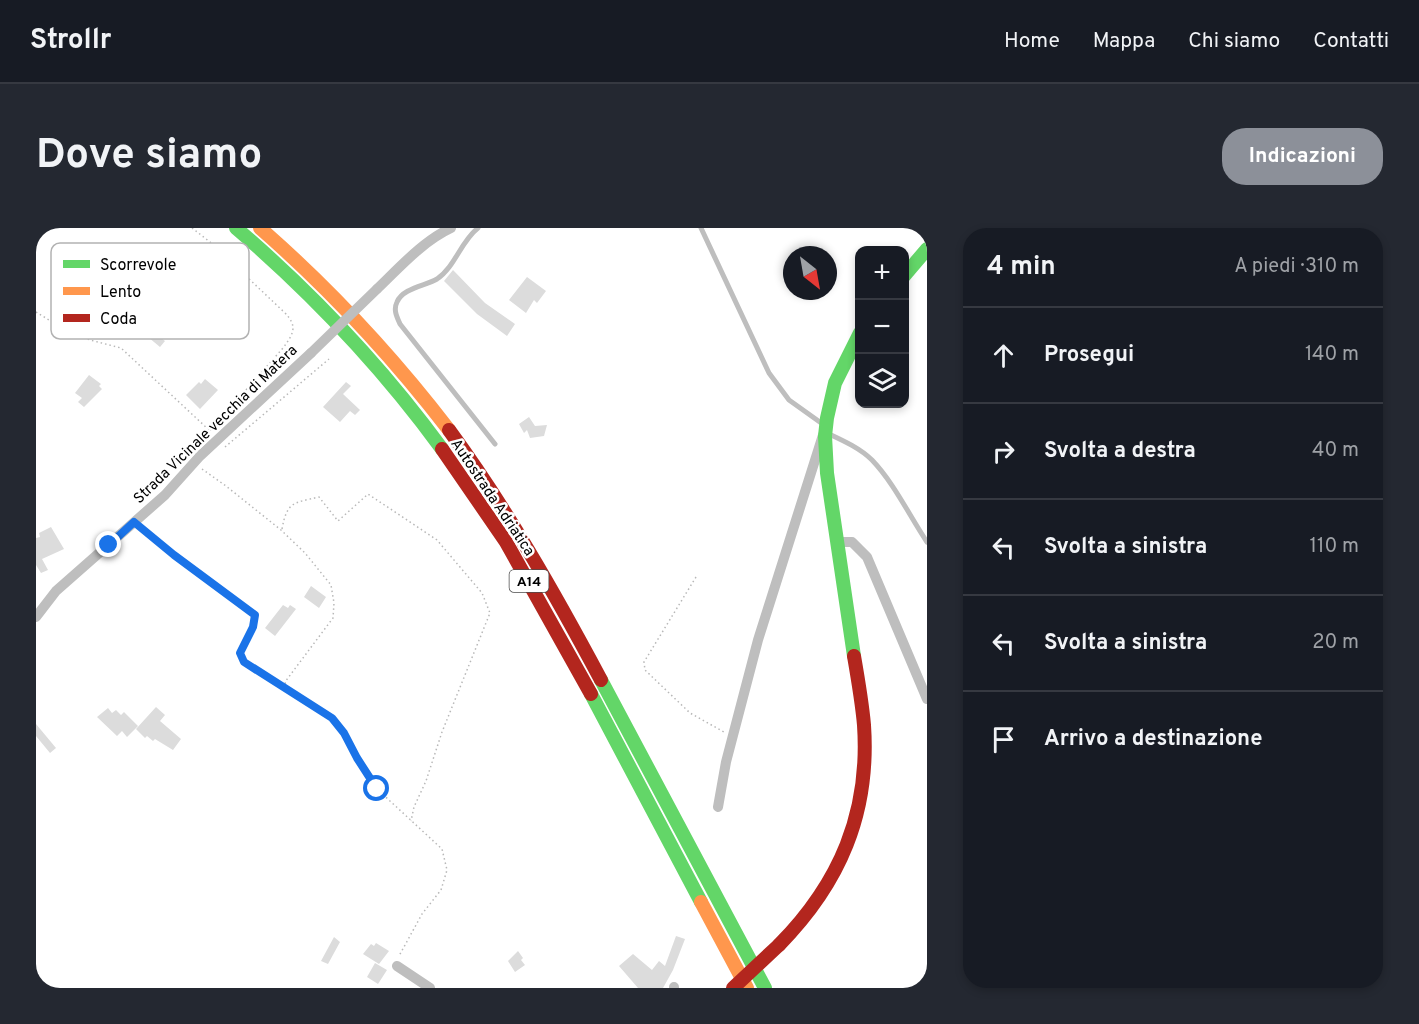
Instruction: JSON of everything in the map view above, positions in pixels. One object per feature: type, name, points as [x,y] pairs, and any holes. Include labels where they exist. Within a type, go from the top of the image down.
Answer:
[{"type":"main road","name":"Autostrada Adriatica","points":[[236,228],[319,304],[361,350],[403,399],[487,513],[564,643],[747,988]]},
{"type":"main road","name":"Autostrada Adriatica","points":[[260,228],[322,285],[368,332],[412,384],[472,462],[504,510],[573,629],[765,988]]},
{"type":"main road","points":[[909,270],[927,249]]},
{"type":"main road","points":[[733,988],[779,945],[815,906],[835,873],[855,818],[862,781],[864,725],[824,452],[825,429],[838,375],[855,343]]},
{"type":"street","name":"Strada Vicinale vecchia di Matera","points":[[36,617],[56,591],[176,485],[200,456],[408,260],[446,229]]},
{"type":"street","points":[[718,807],[732,737],[780,564],[825,429]]},
{"type":"street","points":[[837,542],[852,542],[867,557],[927,699]]},
{"type":"street","points":[[397,966],[430,988]]},
{"type":"lane","points":[[478,228],[444,273],[403,294],[397,302],[395,313],[400,324],[495,444]]},
{"type":"lane","points":[[701,228],[769,373],[789,400],[825,429],[870,458],[885,476],[927,542]]},
{"type":"path","points":[[192,228],[211,243]]},
{"type":"path","points":[[199,442],[283,348],[294,327],[291,319],[249,279]]},
{"type":"path","points":[[36,312],[51,321]]},
{"type":"path","points":[[93,339],[122,348],[210,430]]},
{"type":"path","points":[[222,450],[329,359]]},
{"type":"path","points":[[204,465],[200,468],[281,530],[305,553],[331,585],[334,603],[333,618],[285,682],[287,690]]},
{"type":"path","points":[[281,530],[285,511],[295,503],[319,496],[338,521],[368,494],[438,540],[482,593],[490,613],[442,732],[426,781],[414,807],[411,822]]},
{"type":"path","points":[[134,522],[255,615],[253,627],[240,653],[244,662],[332,718],[344,733],[377,789],[441,849],[447,870],[441,890],[422,914],[396,960],[397,966]]},
{"type":"path","points":[[696,577],[644,662],[645,670],[690,713],[732,737]]},
{"type":"building","points":[[453,270],[485,303],[515,324],[507,336],[477,314],[444,281]]},
{"type":"building","points":[[527,277],[546,291],[537,303],[534,300],[526,313],[509,300]]},
{"type":"building","points":[[150,339],[165,341],[160,347]]},
{"type":"building","points":[[89,375],[101,384],[99,386],[102,389],[84,407],[78,402],[82,398],[75,393]]},
{"type":"building","points":[[205,379],[218,390],[200,409],[186,395]]},
{"type":"building","points":[[346,382],[351,386],[343,394],[360,410],[355,415],[350,411],[340,422],[323,407]]},
{"type":"building","points":[[529,417],[535,426],[547,425],[544,436],[530,438],[527,430],[524,433],[519,424]]},
{"type":"building","points":[[51,527],[64,549],[42,559],[48,570],[41,573],[36,565],[36,538],[40,537],[39,533]]},
{"type":"building","points":[[311,586],[326,597],[319,608],[304,597]]},
{"type":"building","points":[[283,605],[288,608],[290,605],[296,609],[275,636],[265,628]]},
{"type":"building","points":[[156,707],[165,715],[160,721],[181,739],[173,750],[155,739],[153,741],[147,736],[145,738],[136,729]]},
{"type":"building","points":[[108,708],[112,713],[116,710],[121,715],[124,712],[138,726],[127,737],[122,731],[117,736],[97,717]]},
{"type":"building","points":[[36,724],[56,748],[50,753],[36,736]]},
{"type":"building","points":[[676,936],[685,939],[663,988],[638,988],[619,966],[633,954],[652,970],[659,961],[665,966]]},
{"type":"building","points":[[334,937],[340,942],[328,964],[321,961]]},
{"type":"building","points":[[376,943],[389,951],[379,964],[363,954],[371,944],[374,946]]},
{"type":"building","points":[[518,951],[525,965],[515,972],[508,961]]},
{"type":"building","points":[[375,963],[387,970],[378,984],[367,977]]},
{"type":"traffic: fast","points":[[236,228],[345,332],[371,360],[442,449]]},
{"type":"traffic: fast","points":[[909,270],[927,249]]},
{"type":"traffic: fast","points":[[854,656],[827,473],[825,436],[835,383],[855,343]]},
{"type":"traffic: fast","points":[[601,680],[765,988]]},
{"type":"traffic: fast","points":[[591,694],[701,902]]},
{"type":"traffic: slow","points":[[260,228],[359,324],[449,430]]},
{"type":"traffic: slow","points":[[701,902],[747,988]]},
{"type":"traffic: jam","points":[[449,430],[491,490],[529,552],[601,680]]},
{"type":"traffic: jam","points":[[442,449],[506,542],[591,694]]},
{"type":"traffic: jam","points":[[779,945],[819,897],[847,845],[856,817],[865,757],[864,725],[854,656]]},
{"type":"traffic: jam","points":[[733,988],[779,945]]},
{"type":"route","points":[[109,545],[134,522],[255,615],[253,627],[240,653],[244,662],[332,718],[344,733],[377,789]]}]
